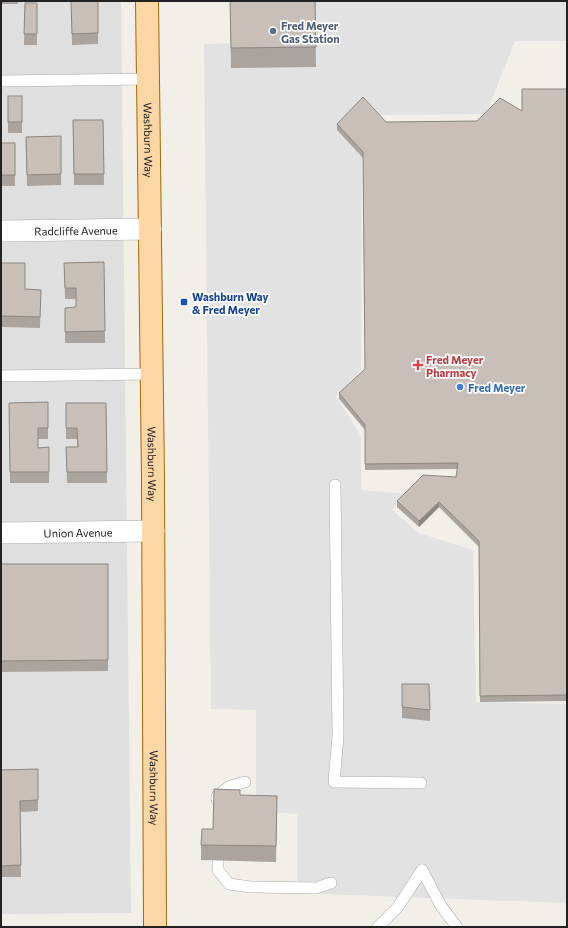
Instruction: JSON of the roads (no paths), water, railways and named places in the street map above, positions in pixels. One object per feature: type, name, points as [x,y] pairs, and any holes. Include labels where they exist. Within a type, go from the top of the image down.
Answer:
[{"type":"main road","name":"Washburn Way","points":[[147,1],[154,531],[155,927]]},
{"type":"street","name":"Radcliffe Avenue","points":[[1,231],[151,229]]},
{"type":"street","name":"Union Avenue","points":[[1,533],[154,531]]},
{"type":"lane","points":[[1,81],[148,80]]},
{"type":"lane","points":[[1,376],[151,374]]},
{"type":"lane","points":[[335,485],[338,736],[334,782],[421,783]]},
{"type":"lane","points":[[217,811],[217,796],[230,786],[245,782]]},
{"type":"lane","points":[[218,833],[218,870],[229,884],[250,887],[316,888],[331,883]]},
{"type":"lane","points":[[378,927],[398,907],[422,870],[441,906],[457,927]]},
{"type":"place","name":"Fred Meyer Gas Station","points":[[273,31]]},
{"type":"place","name":"Washburn Way & Fred Meyer","points":[[184,302]]},
{"type":"place","name":"Fred Meyer Pharmacy","points":[[418,365]]},
{"type":"place","name":"Fred Meyer","points":[[460,387]]}]
